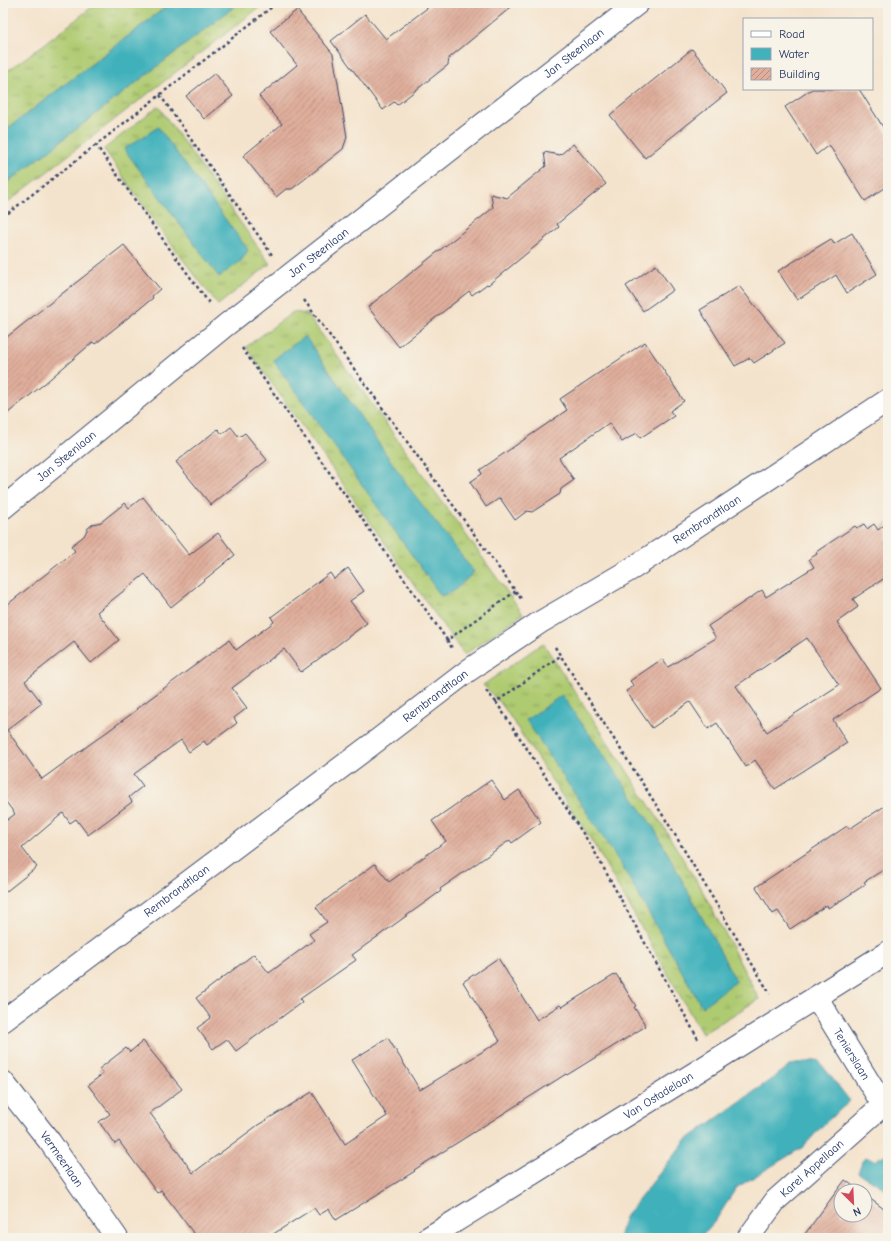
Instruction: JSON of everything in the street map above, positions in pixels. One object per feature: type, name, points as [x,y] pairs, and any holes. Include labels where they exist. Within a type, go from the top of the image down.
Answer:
[{"type":"street","name":"Jan Steenlaan","points":[[3,508],[226,325],[638,3]]},
{"type":"street","name":"Rembrandtlaan","points":[[3,1021],[380,739],[469,670],[539,623],[633,568],[888,400]]},
{"type":"street","name":"Van Ostadelaan","points":[[428,1238],[888,952]]},
{"type":"street","name":"Tenierslaan","points":[[816,998],[885,1107]]},
{"type":"street","name":"Vermeerlaan","points":[[3,1082],[50,1142],[118,1238]]},
{"type":"street","name":"Karel Appellaan","points":[[748,1238],[776,1200],[885,1107]]},
{"type":"path","points":[[3,217],[277,3]]},
{"type":"path","points":[[160,95],[288,277],[539,623],[671,828],[783,1017]]},
{"type":"path","points":[[96,145],[226,325],[447,640],[516,591]]},
{"type":"path","points":[[496,702],[592,847],[711,1063]]},
{"type":"green space","points":[[97,3],[171,3],[3,132],[3,74]]},
{"type":"green space","points":[[239,3],[265,3],[3,206],[3,186]]},
{"type":"green space","points":[[158,106],[270,264],[218,305],[161,231],[104,149]]},
{"type":"green space","points":[[293,312],[307,314],[523,614],[464,655],[246,347]]},
{"type":"green space","points":[[543,643],[663,826],[703,892],[759,999],[702,1034],[595,846],[503,706],[483,685]]},
{"type":"water","points":[[171,3],[239,3],[3,186],[3,132]]},
{"type":"water","points":[[158,127],[248,250],[241,261],[219,277],[124,149]]},
{"type":"water","points":[[305,336],[410,489],[474,572],[454,591],[441,596],[273,360]]},
{"type":"water","points":[[562,695],[654,828],[736,981],[702,1007],[622,866],[526,720]]},
{"type":"water","points":[[818,1060],[850,1101],[825,1123],[803,1147],[736,1188],[716,1220],[700,1238],[619,1238],[625,1217],[685,1141],[791,1065]]},
{"type":"water","points":[[888,1153],[888,1190],[858,1173],[862,1161],[866,1157],[874,1161]]},
{"type":"building","points":[[434,3],[516,3],[449,58],[448,65],[397,105],[394,102],[383,110],[331,41],[365,14],[386,39]]},
{"type":"building","points":[[297,10],[333,54],[347,137],[343,149],[292,189],[286,189],[276,197],[243,156],[282,124],[259,96],[297,65],[270,31]]},
{"type":"building","points":[[692,49],[727,93],[645,158],[610,115]]},
{"type":"building","points":[[215,73],[233,96],[204,119],[186,96]]},
{"type":"building","points":[[810,90],[860,90],[888,135],[888,186],[865,201],[829,145],[816,155],[785,107]]},
{"type":"building","points":[[573,144],[606,184],[557,224],[559,227],[488,285],[487,284],[472,295],[469,291],[399,347],[368,307],[493,208],[491,194],[507,198],[546,166],[544,152],[560,155]]},
{"type":"building","points":[[852,233],[877,274],[847,293],[836,275],[797,300],[778,271],[831,239],[834,244]]},
{"type":"building","points":[[124,245],[160,289],[152,296],[153,298],[95,344],[93,342],[3,417],[3,340]]},
{"type":"building","points":[[656,265],[673,290],[643,311],[626,286]]},
{"type":"building","points":[[739,286],[785,343],[754,363],[750,358],[735,366],[700,310]]},
{"type":"building","points":[[645,342],[684,401],[670,411],[674,416],[640,438],[637,433],[622,442],[609,423],[559,458],[574,480],[561,489],[560,494],[532,512],[527,511],[515,520],[500,498],[486,507],[470,482],[482,474],[480,470],[567,410],[560,399]]},
{"type":"building","points":[[231,427],[239,437],[245,433],[267,460],[211,505],[176,462],[218,429],[222,434]]},
{"type":"building","points":[[143,497],[189,555],[218,533],[235,555],[171,607],[145,574],[97,612],[119,640],[91,663],[74,642],[25,681],[42,703],[7,730],[42,779],[137,710],[136,709],[229,640],[236,650],[274,622],[271,617],[330,573],[334,579],[348,568],[364,591],[350,601],[367,623],[301,672],[284,649],[232,688],[247,708],[234,718],[237,723],[207,745],[204,741],[189,752],[181,740],[134,774],[143,786],[129,797],[132,802],[88,835],[76,819],[70,823],[63,813],[22,848],[37,867],[3,894],[3,823],[15,814],[3,798],[3,608],[75,551],[71,546],[84,536],[88,528],[93,524],[101,522],[125,503],[129,508]]},
{"type":"building","points":[[888,522],[888,576],[853,599],[858,607],[837,622],[881,688],[833,720],[847,743],[775,789],[755,760],[746,767],[717,723],[708,729],[690,702],[652,728],[626,691],[634,686],[630,681],[662,659],[668,667],[716,638],[708,626],[762,590],[766,597],[814,567],[809,559],[817,554],[816,552],[855,526],[857,528],[864,524],[867,529],[874,524],[878,530]],"holes":[[[807,638],[839,685],[767,732],[736,686]]]},
{"type":"building","points":[[491,780],[505,800],[519,790],[541,822],[512,843],[510,840],[440,889],[441,891],[352,955],[356,960],[300,999],[302,1002],[236,1051],[227,1039],[213,1049],[197,1028],[211,1018],[196,998],[254,954],[269,973],[314,940],[309,934],[327,922],[316,907],[375,864],[389,882],[446,841],[432,821]]},
{"type":"building","points":[[888,804],[888,867],[864,882],[866,884],[843,899],[828,908],[827,905],[790,929],[778,911],[773,914],[756,887],[847,826],[849,829]]},
{"type":"building","points":[[498,958],[537,1020],[560,1005],[562,1007],[616,974],[636,1006],[634,1007],[646,1026],[567,1075],[566,1074],[336,1220],[329,1209],[319,1215],[314,1208],[267,1238],[197,1238],[161,1190],[157,1193],[119,1141],[115,1144],[99,1122],[110,1114],[88,1085],[103,1074],[99,1069],[126,1048],[130,1052],[143,1041],[182,1089],[150,1113],[193,1173],[258,1125],[312,1092],[345,1144],[387,1116],[352,1060],[388,1038],[420,1090],[500,1041],[463,982]]},
{"type":"building","points":[[833,1196],[833,1223],[873,1223],[873,1201],[888,1212],[888,1238],[802,1238]]}]
